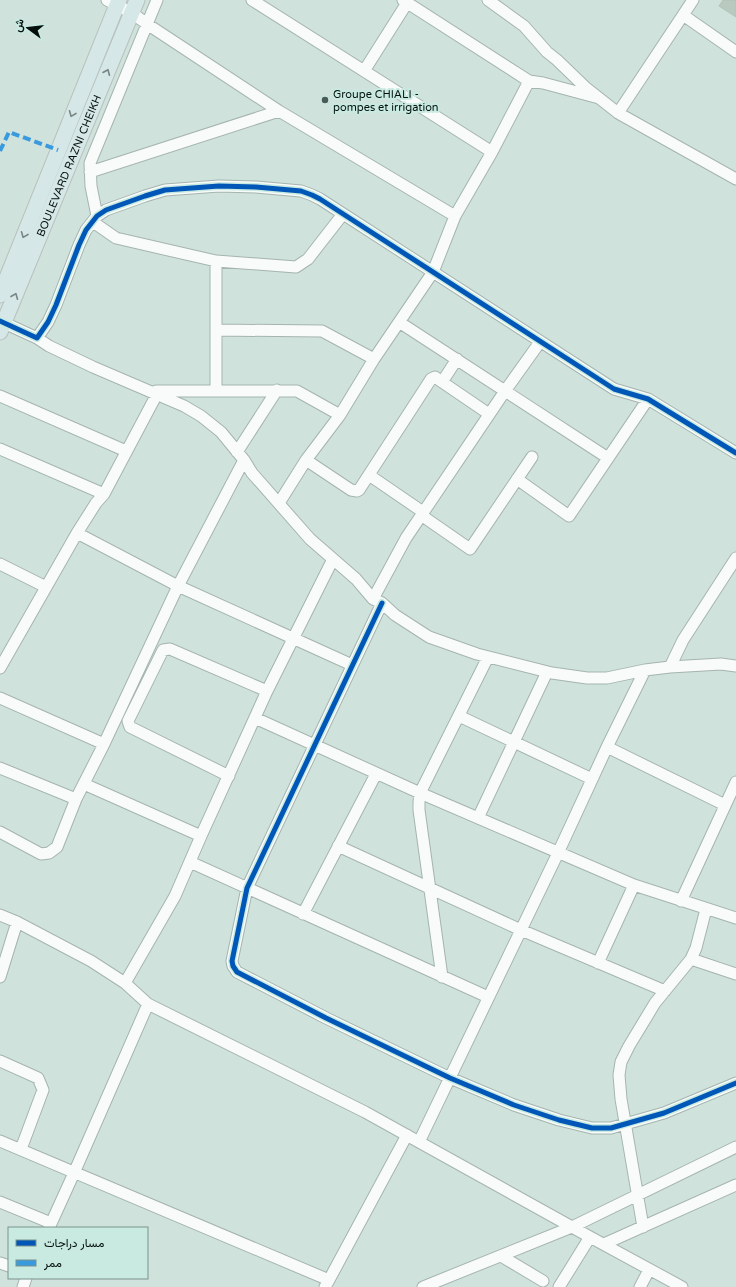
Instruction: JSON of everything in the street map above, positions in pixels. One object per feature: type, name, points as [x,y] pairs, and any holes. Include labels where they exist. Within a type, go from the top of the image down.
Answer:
[{"type":"main road","name":"BOULEVARD RAZNI CHEIKH","points":[[0,294],[114,2]]},
{"type":"main road","name":"BOULEVARD RAZNI CHEIKH","points":[[1,325],[134,6]]},
{"type":"street","points":[[157,0],[92,159],[90,172],[95,219],[116,238],[216,262],[296,267],[308,259],[343,214]]},
{"type":"street","points":[[252,0],[492,152]]},
{"type":"street","points":[[488,0],[524,26],[547,52],[585,87],[618,113],[736,179]]},
{"type":"street","points":[[618,113],[693,0]]},
{"type":"street","points":[[364,71],[405,1],[529,82],[543,83],[599,98]]},
{"type":"street","points":[[114,2],[134,6],[147,24],[279,111],[454,216]]},
{"type":"street","points":[[683,15],[736,52]]},
{"type":"street","points":[[279,503],[306,460],[340,415],[374,359],[433,272],[454,216],[492,152],[529,82]]},
{"type":"street","points":[[90,172],[279,111]]},
{"type":"street","points":[[38,338],[52,314],[86,230],[95,219],[113,208],[165,190],[219,186],[256,187],[301,191],[312,194],[614,389],[648,399],[736,453]]},
{"type":"street","points":[[216,262],[216,391]]},
{"type":"street","points":[[399,322],[608,458]]},
{"type":"street","points":[[1,325],[38,338],[49,346],[120,380],[184,406],[201,416],[221,432],[241,456],[252,473],[310,539],[356,578],[377,601],[395,615],[429,637],[488,657],[547,672],[587,678],[607,678],[645,670],[670,667],[721,664],[736,666]]},
{"type":"street","points":[[216,330],[322,331],[374,359]]},
{"type":"street","points":[[540,342],[489,414],[406,538],[377,601],[352,665],[247,888],[232,961],[237,972],[319,1015],[450,1078],[514,1105],[558,1120],[592,1128],[611,1128],[664,1113],[736,1083]]},
{"type":"street","points":[[442,382],[457,359]]},
{"type":"street","points":[[306,460],[351,490],[359,490],[431,379],[435,377],[489,414]]},
{"type":"street","points":[[154,393],[276,390],[297,391],[340,415]]},
{"type":"street","points":[[0,832],[41,854],[50,854],[57,847],[76,800],[178,586],[241,456],[276,390]]},
{"type":"street","points":[[0,668],[77,533],[96,503],[104,494],[154,393]]},
{"type":"street","points":[[0,396],[126,451]]},
{"type":"street","points":[[517,479],[569,516],[648,399]]},
{"type":"street","points":[[0,449],[104,494]]},
{"type":"street","points":[[369,475],[470,549],[532,457]]},
{"type":"street","points":[[77,533],[178,586],[352,665]]},
{"type":"street","points":[[670,667],[683,640],[736,558]]},
{"type":"street","points":[[125,984],[175,896],[267,691],[333,559]]},
{"type":"street","points":[[0,564],[46,587]]},
{"type":"street","points":[[229,776],[130,727],[128,721],[163,650],[170,649],[267,691]]},
{"type":"street","points":[[442,977],[419,802],[420,793],[488,657]]},
{"type":"street","points":[[419,1142],[645,670]]},
{"type":"street","points":[[478,818],[547,672]]},
{"type":"street","points":[[0,698],[104,744]]},
{"type":"street","points":[[459,716],[592,779]]},
{"type":"street","points":[[255,718],[376,774],[634,885],[736,918]]},
{"type":"street","points":[[607,747],[725,805]]},
{"type":"street","points":[[0,768],[76,800]]},
{"type":"street","points":[[303,914],[376,774]]},
{"type":"street","points":[[680,901],[736,782]]},
{"type":"street","points":[[84,784],[201,836]]},
{"type":"street","points":[[338,846],[521,930],[664,991]]},
{"type":"street","points":[[190,862],[488,998]]},
{"type":"street","points":[[598,963],[634,885]]},
{"type":"street","points":[[643,1227],[621,1099],[619,1075],[621,1062],[655,1003],[692,959],[706,909]]},
{"type":"street","points":[[0,915],[17,922],[91,961],[125,984],[148,1004],[365,1112],[682,1287]]},
{"type":"street","points":[[0,977],[17,922]]},
{"type":"street","points":[[692,959],[736,974]]},
{"type":"street","points":[[0,1202],[50,1225],[148,1004]]},
{"type":"street","points":[[0,1060],[38,1078],[43,1090],[21,1149]]},
{"type":"street","points":[[0,1141],[74,1172],[327,1284],[407,1135]]},
{"type":"street","points":[[423,1287],[572,1227],[736,1147]]},
{"type":"street","points":[[604,1244],[736,1185]]},
{"type":"street","points":[[560,1287],[590,1237]]},
{"type":"street","points":[[501,1256],[541,1284],[553,1287]]},
{"type":"street","points":[[640,1287],[649,1270]]},
{"type":"building","points":[[723,0],[736,0],[736,17],[719,6]]},
{"type":"marked path","points":[[0,151],[9,132],[58,150]]},
{"type":"cycle path","points":[[0,321],[37,338],[48,322],[56,305],[86,230],[97,216],[106,210],[165,190],[219,186],[256,187],[301,191],[320,199],[614,389],[648,399],[736,453]]},
{"type":"cycle path","points":[[382,603],[247,888],[232,961],[237,972],[326,1018],[450,1078],[514,1105],[559,1120],[592,1128],[611,1128],[664,1113],[736,1083]]},
{"type":"place","name":"Groupe CHIALI - pompes et irrigation","points":[[325,100]]}]
